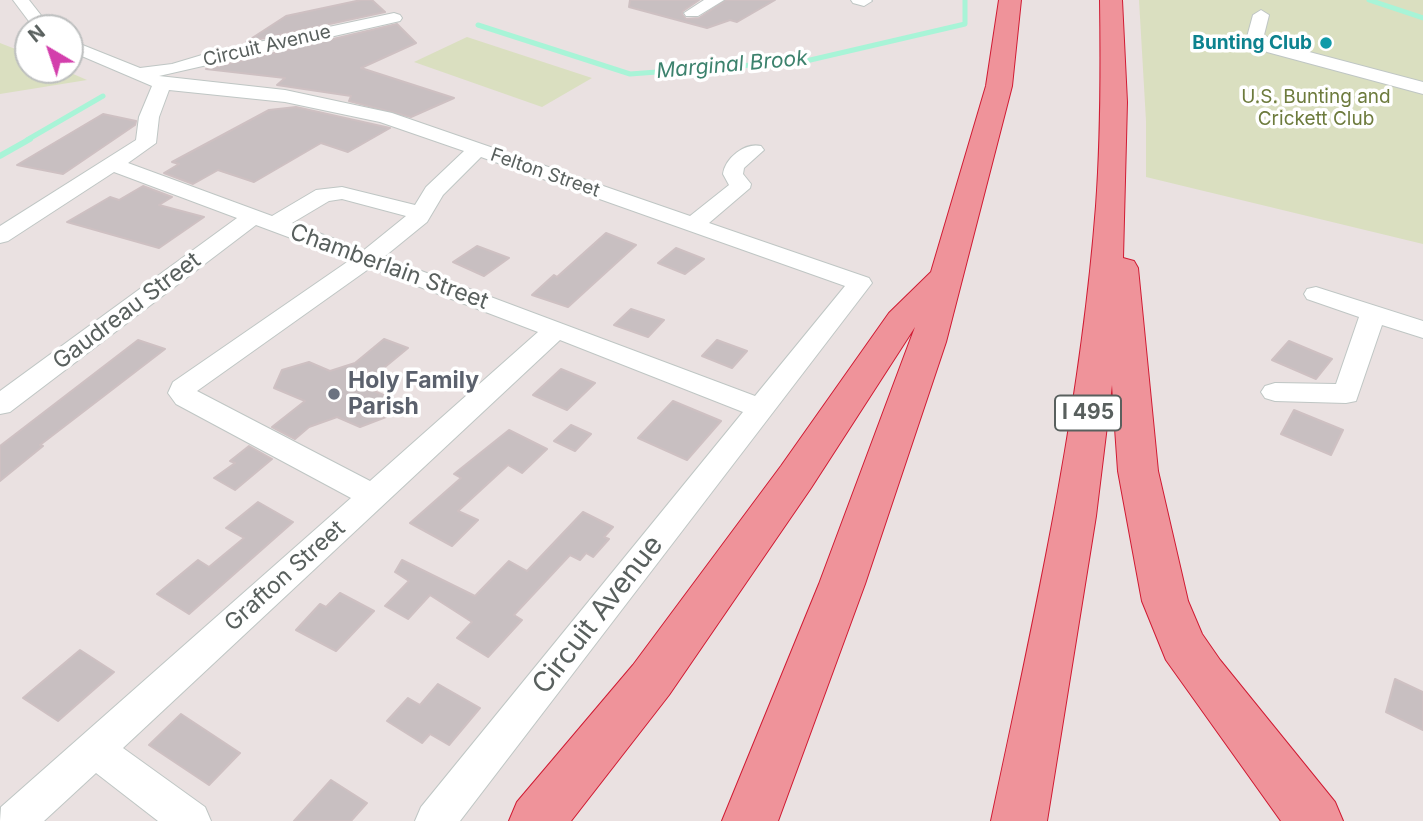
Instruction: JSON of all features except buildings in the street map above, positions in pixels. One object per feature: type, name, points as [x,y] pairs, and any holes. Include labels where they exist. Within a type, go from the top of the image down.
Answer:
[{"type":"highway","points":[[750,821],[842,584],[928,342],[943,279],[981,158],[999,86],[1010,0]]},
{"type":"highway","name":"I 495","points":[[1019,821],[1059,611],[1099,335],[1113,162],[1115,88],[1111,0]]},
{"type":"highway","points":[[1113,162],[1139,471],[1166,601],[1184,645],[1203,675],[1315,821]]},
{"type":"highway","points":[[537,821],[651,680],[796,477],[901,321],[943,279]]},
{"type":"street","points":[[21,0],[32,14]]},
{"type":"street","points":[[692,13],[716,0]]},
{"type":"street","points":[[1261,15],[1255,37],[1273,48],[1423,88]]},
{"type":"street","name":"Circuit Avenue","points":[[139,73],[174,69],[212,57],[394,18]]},
{"type":"street","name":"Felton Street","points":[[84,51],[162,83],[285,96],[373,114],[860,283],[760,408]]},
{"type":"street","points":[[0,236],[146,143],[149,117],[162,83]]},
{"type":"street","points":[[373,496],[182,393],[183,387],[367,259],[421,213],[434,192],[477,150]]},
{"type":"street","points":[[694,224],[739,188],[740,184],[733,174],[734,166],[754,150]]},
{"type":"street","name":"Chamberlain Street","points":[[113,165],[760,408]]},
{"type":"street","name":"Gaudreau Street","points":[[0,405],[264,220],[324,195],[342,193],[421,213]]},
{"type":"street","points":[[1316,294],[1423,330]]},
{"type":"street","points":[[1275,392],[1346,394],[1373,313]]},
{"type":"street","name":"Grafton Street","points":[[15,821],[556,330]]},
{"type":"street","name":"Circuit Avenue","points":[[435,821],[760,408]]},
{"type":"street","points":[[94,749],[191,821]]},
{"type":"green space","name":"U.S. Bunting and Crickett Club","points":[[1139,0],[1423,0],[1423,244],[1146,177],[1146,121]]},
{"type":"green space","points":[[467,37],[592,78],[542,107],[414,62]]},
{"type":"green space","points":[[0,43],[14,48],[14,84],[62,84],[0,94]]},
{"type":"waterway","name":"Marginal Brook","points":[[478,25],[630,74],[806,61],[965,24],[965,0]]},
{"type":"waterway","name":"Marginal Brook","points":[[1369,0],[1423,18]]},
{"type":"waterway","name":"Marginal Brook","points":[[27,140],[103,96]]},
{"type":"waterway","name":"Marginal Brook","points":[[0,156],[30,139]]},
{"type":"place","name":"Bunting Club","points":[[1326,43]]},
{"type":"place","name":"Holy Family Parish","points":[[334,394]]}]
